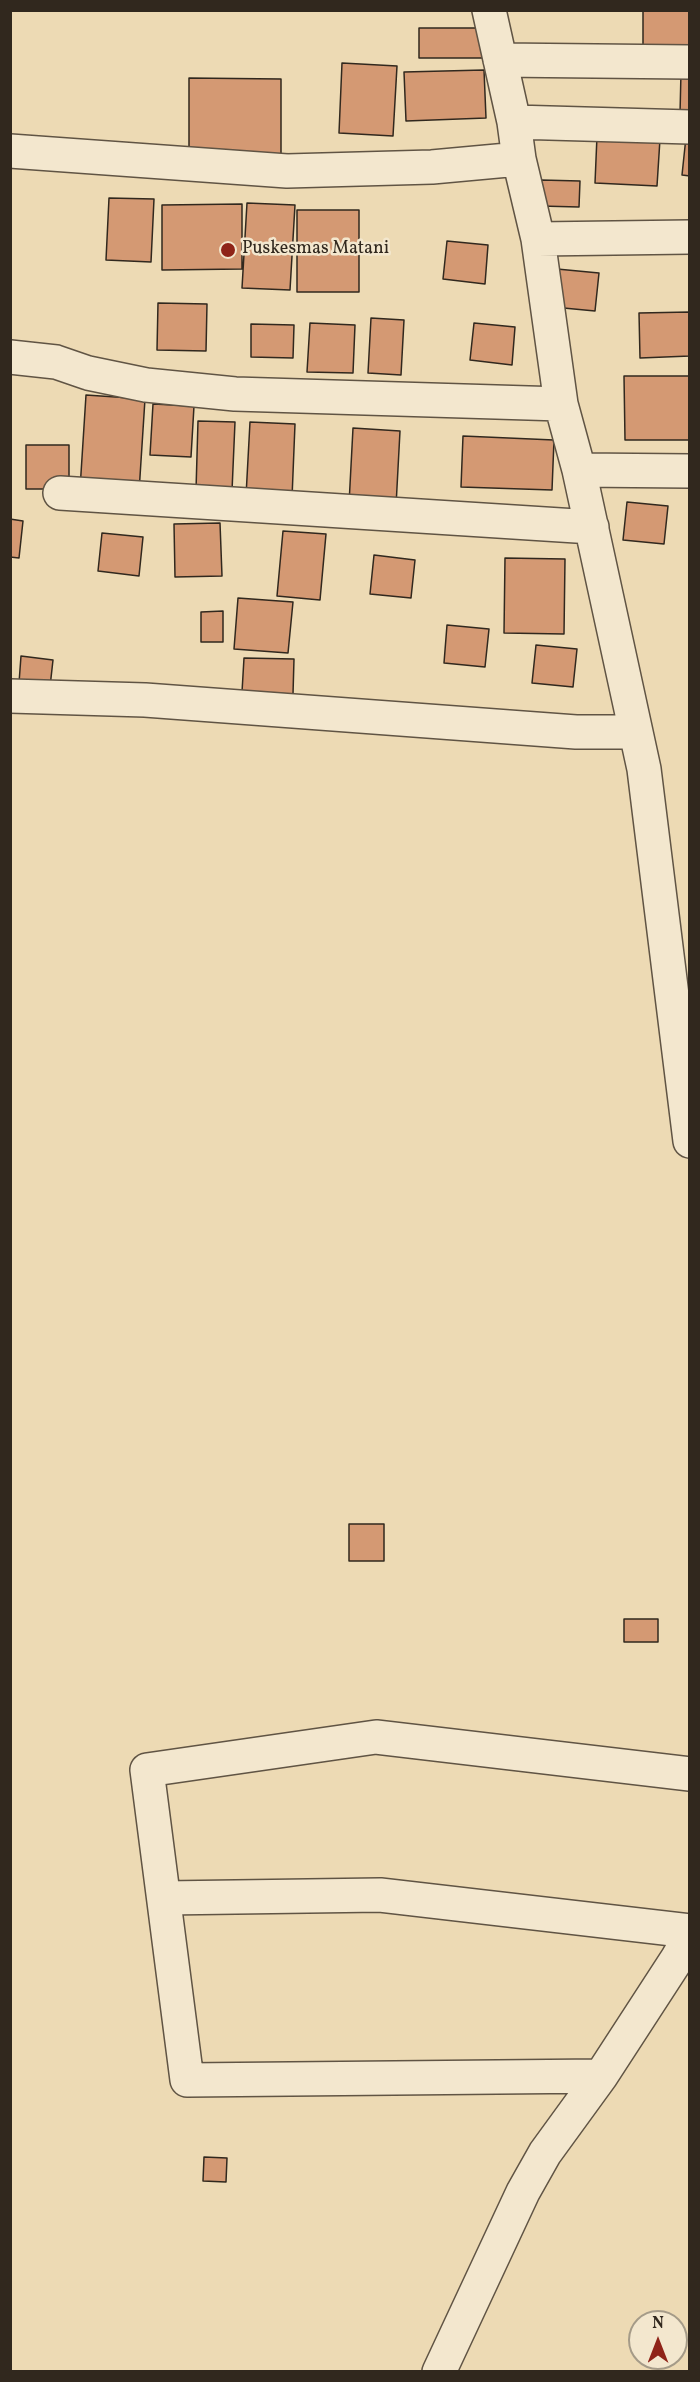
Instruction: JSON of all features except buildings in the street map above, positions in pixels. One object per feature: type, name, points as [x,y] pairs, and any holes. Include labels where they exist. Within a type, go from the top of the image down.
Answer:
[{"type":"street","points":[[489,10],[514,122],[519,159],[538,239],[561,404],[592,527],[644,769],[690,1141]]},
{"type":"street","points":[[500,60],[690,62]]},
{"type":"street","points":[[514,122],[690,127]]},
{"type":"street","points":[[10,151],[286,171],[432,167],[519,159]]},
{"type":"street","points":[[538,239],[690,237]]},
{"type":"street","points":[[10,357],[56,362],[88,373],[146,385],[235,394],[561,404]]},
{"type":"street","points":[[579,470],[690,471]]},
{"type":"street","points":[[60,493],[592,527]]},
{"type":"street","points":[[10,696],[145,700],[564,731],[636,732]]},
{"type":"street","points":[[601,2076],[187,2080],[147,1770],[376,1737],[690,1774]]},
{"type":"street","points":[[164,1898],[380,1895],[690,1931]]},
{"type":"street","points":[[439,2372],[523,2192],[545,2153],[601,2076],[690,1936]]},
{"type":"place","name":"Puskesmas Matani","points":[[228,250]]}]
